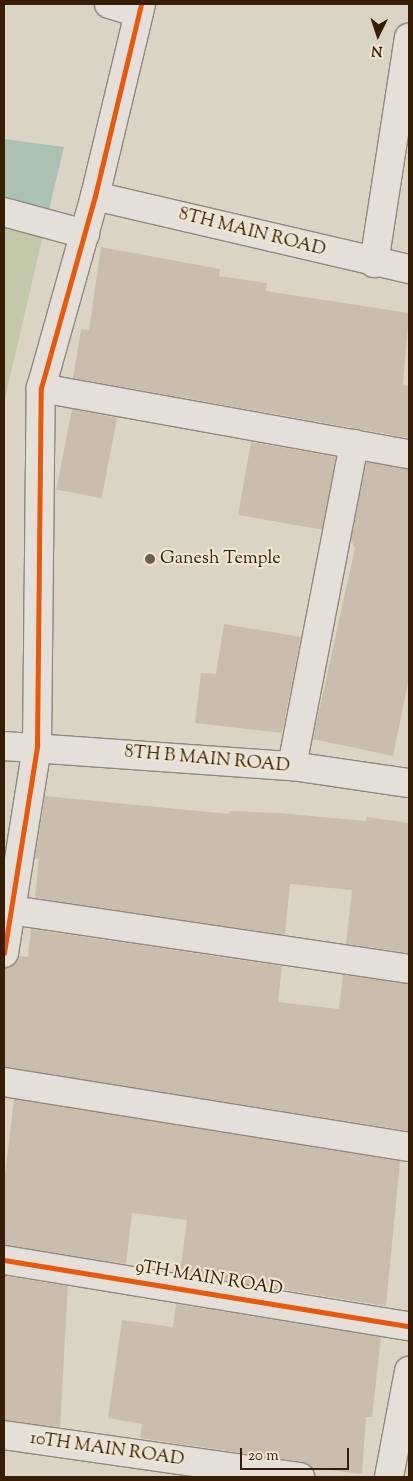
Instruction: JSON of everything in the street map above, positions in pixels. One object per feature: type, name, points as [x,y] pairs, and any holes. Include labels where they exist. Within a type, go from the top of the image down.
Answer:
[{"type":"street","points":[[4,953],[9,909],[37,746],[41,388],[96,196],[140,8],[109,4]]},
{"type":"street","points":[[374,263],[409,38]]},
{"type":"street","name":"8TH MAIN ROAD","points":[[96,196],[374,263],[409,269]]},
{"type":"street","points":[[4,212],[84,234]]},
{"type":"street","points":[[41,388],[409,454]]},
{"type":"street","points":[[292,766],[354,444]]},
{"type":"street","name":"8TH B MAIN ROAD","points":[[4,746],[37,746],[292,766],[409,782]]},
{"type":"street","points":[[9,909],[409,969]]},
{"type":"street","points":[[4,1082],[409,1147]]},
{"type":"street","name":"9TH MAIN ROAD","points":[[4,1260],[409,1326]]},
{"type":"street","points":[[389,1477],[409,1377]]},
{"type":"street","name":"10TH MAIN ROAD","points":[[4,1435],[300,1477]]},
{"type":"shaded area","points":[[4,139],[64,147],[47,218],[4,204]]},
{"type":"shaded area","points":[[4,204],[47,218],[4,403]]},
{"type":"building","points":[[101,247],[220,269],[219,276],[267,283],[266,291],[409,313],[403,385],[409,386],[409,438],[73,378],[81,329],[89,330]]},
{"type":"building","points":[[72,409],[117,418],[102,498],[56,489]]},
{"type":"building","points":[[251,442],[336,457],[323,530],[238,515]]},
{"type":"building","points":[[366,462],[409,469],[409,678],[393,756],[313,739],[355,548],[351,540]]},
{"type":"building","points":[[224,624],[301,637],[282,733],[195,723],[201,673],[216,674]]},
{"type":"building","points":[[45,796],[229,814],[230,811],[279,813],[366,821],[367,817],[409,823],[409,953],[346,944],[352,890],[290,884],[285,935],[35,898],[39,859],[35,858]]},
{"type":"building","points":[[31,929],[282,966],[278,1002],[339,1009],[343,975],[409,984],[409,1131],[4,1067],[4,968],[16,963],[19,956],[28,957]]},
{"type":"building","points":[[14,1099],[400,1161],[386,1306],[180,1273],[187,1220],[132,1213],[126,1264],[4,1245],[4,1184]]},
{"type":"building","points":[[4,1276],[68,1286],[60,1427],[4,1420]]},
{"type":"building","points":[[176,1304],[381,1337],[372,1417],[366,1417],[362,1474],[313,1468],[302,1462],[140,1438],[142,1424],[108,1418],[122,1320],[173,1327]]},
{"type":"cycle path","points":[[4,953],[37,746],[41,388],[95,196],[141,4]]},
{"type":"cycle path","points":[[4,1260],[409,1326]]},
{"type":"place","name":"Ganesh Temple","points":[[150,559]]}]
